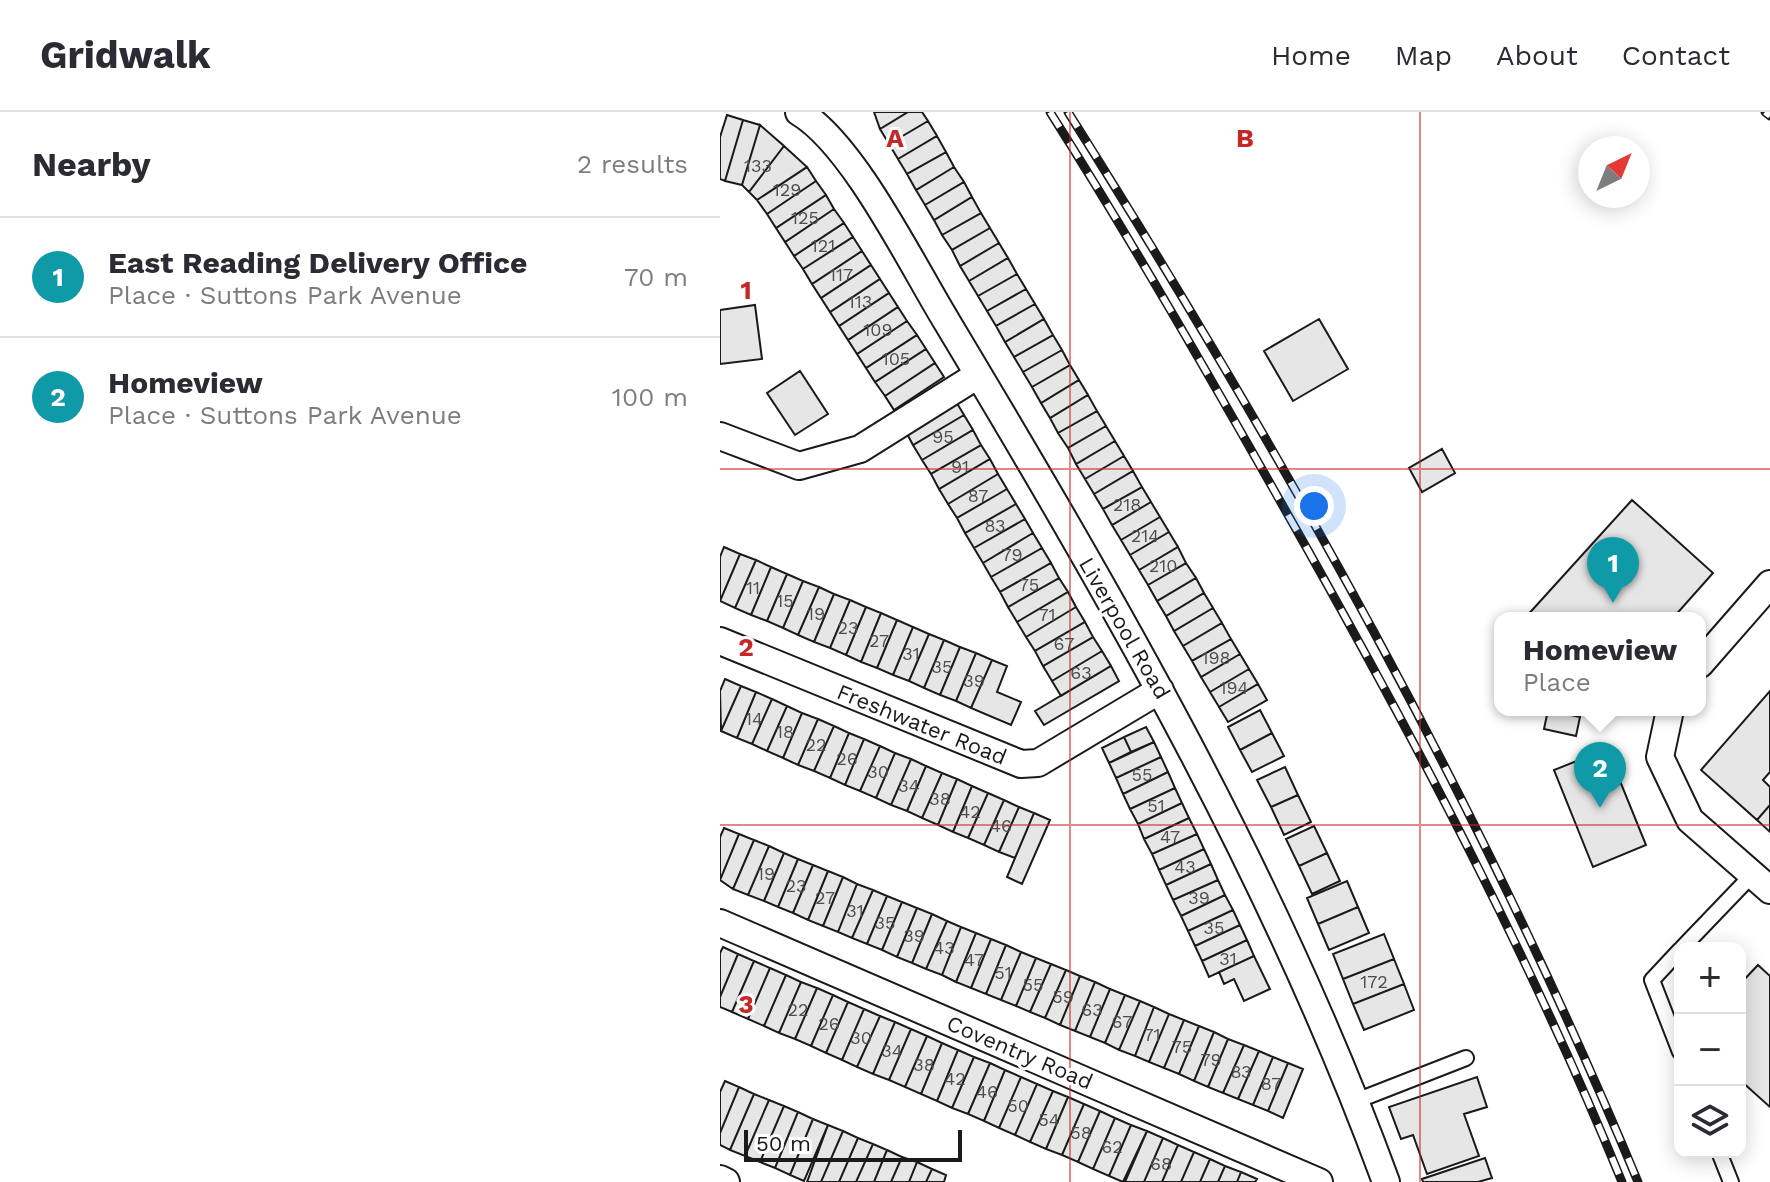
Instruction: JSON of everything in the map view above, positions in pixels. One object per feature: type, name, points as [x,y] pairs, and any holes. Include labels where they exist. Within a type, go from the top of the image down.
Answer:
[{"type":"street","name":"Liverpool Road","points":[[799,112],[816,122],[851,167],[978,375],[1160,690],[1247,854],[1356,1101],[1386,1182]]},
{"type":"street","points":[[720,436],[799,466],[860,449],[978,375]]},
{"type":"street","points":[[1706,657],[1770,584]]},
{"type":"street","name":"Freshwater Road","points":[[720,641],[1021,764],[1038,763],[1160,690]]},
{"type":"street","points":[[1669,716],[1660,757],[1690,820],[1761,883]]},
{"type":"street","name":"Coventry Road","points":[[720,923],[1319,1182]]},
{"type":"street","points":[[720,1179],[726,1182]]},
{"type":"lane","points":[[1689,942],[1761,883]]},
{"type":"lane","points":[[1674,956],[1652,980],[1674,1037]]},
{"type":"lane","points":[[1356,1101],[1466,1058]]},
{"type":"lane","points":[[1721,1158],[1731,1182]]},
{"type":"building","points":[[874,112],[908,112],[880,129]]},
{"type":"building","points":[[908,112],[922,112],[928,121],[889,144],[880,129]]},
{"type":"building","points":[[727,115],[743,120],[725,181],[720,179],[720,137]]},
{"type":"building","points":[[743,120],[760,125],[742,185],[725,181]]},
{"type":"building","points":[[928,121],[937,136],[898,159],[889,144]]},
{"type":"building","points":[[760,125],[784,146],[749,192],[742,185]]},
{"type":"building","points":[[937,136],[946,152],[907,174],[898,159]]},
{"type":"building","points":[[784,146],[807,167],[757,200],[749,192]]},
{"type":"building","points":[[946,152],[954,167],[916,190],[907,174]]},
{"type":"building","points":[[807,167],[816,181],[767,214],[757,200]]},
{"type":"building","points":[[954,167],[964,182],[925,205],[916,190]]},
{"type":"building","points":[[816,181],[826,195],[776,228],[767,214]]},
{"type":"building","points":[[964,182],[972,197],[934,220],[925,205]]},
{"type":"building","points":[[826,195],[834,209],[785,242],[776,228]]},
{"type":"building","points":[[972,197],[981,213],[942,235],[934,220]]},
{"type":"building","points":[[834,209],[844,223],[794,256],[785,242]]},
{"type":"building","points":[[981,213],[990,228],[952,250],[942,235]]},
{"type":"building","points":[[844,223],[853,237],[803,269],[794,256]]},
{"type":"building","points":[[990,228],[999,243],[960,266],[952,250]]},
{"type":"building","points":[[853,237],[862,251],[812,284],[803,269]]},
{"type":"building","points":[[999,243],[1008,258],[969,281],[960,266]]},
{"type":"building","points":[[862,251],[871,265],[821,298],[812,284]]},
{"type":"building","points":[[1008,258],[1017,274],[978,296],[969,281]]},
{"type":"building","points":[[871,265],[880,279],[830,312],[821,298]]},
{"type":"building","points":[[1017,274],[1026,289],[987,311],[978,296]]},
{"type":"building","points":[[880,279],[889,293],[839,326],[830,312]]},
{"type":"building","points":[[1026,289],[1035,304],[996,326],[987,311]]},
{"type":"building","points":[[889,293],[898,307],[848,340],[839,326]]},
{"type":"building","points":[[1035,304],[1044,319],[1005,342],[996,326]]},
{"type":"building","points":[[755,305],[762,359],[720,364],[720,310]]},
{"type":"building","points":[[898,307],[907,321],[857,354],[848,340]]},
{"type":"building","points":[[1044,319],[1053,335],[1014,357],[1005,342]]},
{"type":"building","points":[[1319,319],[1348,369],[1293,401],[1264,351]]},
{"type":"building","points":[[907,321],[917,335],[866,368],[857,354]]},
{"type":"building","points":[[917,335],[926,349],[875,382],[866,368]]},
{"type":"building","points":[[1053,335],[1062,350],[1023,372],[1014,357]]},
{"type":"building","points":[[926,349],[935,363],[885,396],[875,382]]},
{"type":"building","points":[[1062,350],[1070,365],[1032,387],[1023,372]]},
{"type":"building","points":[[935,363],[944,377],[894,410],[885,396]]},
{"type":"building","points":[[1070,365],[1079,380],[1041,403],[1032,387]]},
{"type":"building","points":[[800,371],[828,414],[795,435],[767,393]]},
{"type":"building","points":[[1079,380],[1088,395],[1050,418],[1041,403]]},
{"type":"building","points":[[1088,395],[1097,411],[1058,433],[1050,418]]},
{"type":"building","points":[[955,400],[964,415],[913,445],[905,430]]},
{"type":"building","points":[[1097,411],[1106,426],[1068,448],[1058,433]]},
{"type":"building","points":[[964,415],[973,430],[922,460],[913,445]]},
{"type":"building","points":[[1106,426],[1115,441],[1076,464],[1068,448]]},
{"type":"building","points":[[973,430],[981,445],[931,474],[922,460]]},
{"type":"building","points":[[1115,441],[1124,456],[1085,479],[1076,464]]},
{"type":"building","points":[[981,445],[990,459],[939,489],[931,474]]},
{"type":"building","points":[[1442,449],[1455,473],[1422,492],[1409,468]]},
{"type":"building","points":[[1124,456],[1133,471],[1094,494],[1085,479]]},
{"type":"building","points":[[990,459],[998,474],[948,504],[939,489]]},
{"type":"building","points":[[1133,471],[1142,487],[1103,509],[1094,494]]},
{"type":"building","points":[[998,474],[1007,489],[957,518],[948,504]]},
{"type":"building","points":[[1142,487],[1151,502],[1112,525],[1103,509]]},
{"type":"building","points":[[1007,489],[1016,504],[965,533],[957,518]]},
{"type":"building","points":[[1632,500],[1713,573],[1678,612],[1530,612]]},
{"type":"building","points":[[1151,502],[1160,517],[1121,540],[1112,525]]},
{"type":"building","points":[[1016,504],[1025,519],[974,548],[965,533]]},
{"type":"building","points":[[1160,517],[1169,532],[1130,555],[1121,540]]},
{"type":"building","points":[[1025,519],[1033,533],[983,563],[974,548]]},
{"type":"building","points":[[1169,532],[1178,547],[1139,570],[1130,555]]},
{"type":"building","points":[[1033,533],[1042,548],[991,577],[983,563]]},
{"type":"building","points":[[724,547],[740,554],[720,601],[720,557]]},
{"type":"building","points":[[1178,547],[1186,563],[1148,585],[1139,570]]},
{"type":"building","points":[[1042,548],[1051,563],[1000,592],[991,577]]},
{"type":"building","points":[[740,554],[756,560],[735,608],[720,601]]},
{"type":"building","points":[[756,560],[771,567],[751,615],[735,608]]},
{"type":"building","points":[[1051,563],[1059,578],[1008,607],[1000,592]]},
{"type":"building","points":[[1186,563],[1196,578],[1157,601],[1148,585]]},
{"type":"building","points":[[771,567],[787,574],[767,621],[751,615]]},
{"type":"building","points":[[787,574],[803,581],[783,628],[767,621]]},
{"type":"building","points":[[1059,578],[1068,592],[1017,622],[1008,607]]},
{"type":"building","points":[[1196,578],[1204,593],[1166,616],[1157,601]]},
{"type":"building","points":[[803,581],[819,587],[798,635],[783,628]]},
{"type":"building","points":[[819,587],[834,594],[814,642],[798,635]]},
{"type":"building","points":[[1068,592],[1076,607],[1026,637],[1017,622]]},
{"type":"building","points":[[1204,593],[1213,608],[1174,631],[1166,616]]},
{"type":"building","points":[[834,594],[850,600],[830,648],[814,642]]},
{"type":"building","points":[[850,600],[866,607],[846,655],[830,648]]},
{"type":"building","points":[[866,607],[881,613],[861,662],[846,655]]},
{"type":"building","points":[[1076,607],[1085,622],[1035,651],[1026,637]]},
{"type":"building","points":[[1213,608],[1222,623],[1183,646],[1174,631]]},
{"type":"building","points":[[881,613],[897,620],[877,668],[861,662]]},
{"type":"building","points":[[897,620],[913,627],[893,675],[877,668]]},
{"type":"building","points":[[1085,622],[1093,637],[1043,666],[1035,651]]},
{"type":"building","points":[[1222,623],[1231,639],[1192,661],[1183,646]]},
{"type":"building","points":[[913,627],[929,634],[909,681],[893,675]]},
{"type":"building","points":[[929,634],[944,640],[924,688],[909,681]]},
{"type":"building","points":[[1093,637],[1102,651],[1052,681],[1043,666]]},
{"type":"building","points":[[1231,639],[1240,654],[1201,677],[1192,661]]},
{"type":"building","points":[[944,640],[960,647],[940,695],[924,688]]},
{"type":"building","points":[[960,647],[976,653],[956,701],[940,695]]},
{"type":"building","points":[[1102,651],[1111,666],[1061,696],[1052,681]]},
{"type":"building","points":[[976,653],[992,660],[971,708],[956,701]]},
{"type":"building","points":[[1240,654],[1249,669],[1210,692],[1201,677]]},
{"type":"building","points":[[992,660],[1007,666],[997,692],[1021,702],[1011,725],[971,708]]},
{"type":"building","points":[[1111,666],[1119,681],[1044,725],[1035,711]]},
{"type":"building","points":[[1249,669],[1258,684],[1219,707],[1210,692]]},
{"type":"building","points":[[725,679],[741,686],[721,731],[720,691]]},
{"type":"building","points":[[1258,684],[1267,700],[1228,722],[1219,707]]},
{"type":"building","points":[[741,686],[756,692],[737,738],[721,731]]},
{"type":"building","points":[[1770,691],[1770,772],[1763,780],[1770,787],[1770,805],[1757,820],[1701,770]]},
{"type":"building","points":[[756,692],[772,699],[752,744],[737,738]]},
{"type":"building","points":[[772,699],[787,706],[767,751],[752,744]]},
{"type":"building","points":[[787,706],[802,713],[783,758],[767,751]]},
{"type":"building","points":[[1260,710],[1272,733],[1240,750],[1228,727]]},
{"type":"building","points":[[802,713],[818,719],[798,765],[783,758]]},
{"type":"building","points":[[1547,716],[1580,717],[1576,736],[1544,729]]},
{"type":"building","points":[[818,719],[834,726],[814,771],[798,765]]},
{"type":"building","points":[[834,726],[849,733],[830,778],[814,771]]},
{"type":"building","points":[[1146,727],[1154,742],[1131,752],[1124,737]]},
{"type":"building","points":[[849,733],[864,739],[845,785],[830,778]]},
{"type":"building","points":[[1272,733],[1284,756],[1252,772],[1240,750]]},
{"type":"building","points":[[1124,737],[1131,752],[1109,763],[1102,748]]},
{"type":"building","points":[[864,739],[880,746],[860,791],[845,785]]},
{"type":"building","points":[[1154,742],[1161,757],[1116,778],[1109,763]]},
{"type":"building","points":[[880,746],[895,753],[876,798],[860,791]]},
{"type":"building","points":[[1607,749],[1646,845],[1593,867],[1554,770]]},
{"type":"building","points":[[895,753],[911,759],[891,805],[876,798]]},
{"type":"building","points":[[1161,757],[1168,772],[1123,794],[1116,778]]},
{"type":"building","points":[[911,759],[926,766],[907,811],[891,805]]},
{"type":"building","points":[[926,766],[942,773],[922,818],[907,811]]},
{"type":"building","points":[[1285,767],[1298,795],[1271,807],[1257,780]]},
{"type":"building","points":[[1168,772],[1175,788],[1130,809],[1123,794]]},
{"type":"building","points":[[942,773],[957,779],[938,825],[922,818]]},
{"type":"building","points":[[957,779],[972,786],[953,832],[938,825]]},
{"type":"building","points":[[972,786],[988,793],[968,838],[953,832]]},
{"type":"building","points":[[1175,788],[1182,803],[1138,824],[1130,809]]},
{"type":"building","points":[[988,793],[1004,800],[984,845],[968,838]]},
{"type":"building","points":[[1298,795],[1311,822],[1284,835],[1271,807]]},
{"type":"building","points":[[1004,800],[1019,807],[999,852],[984,845]]},
{"type":"building","points":[[1182,803],[1189,818],[1144,839],[1138,824]]},
{"type":"building","points":[[1770,805],[1770,832],[1757,820]]},
{"type":"building","points":[[1019,807],[1034,813],[1015,858],[999,852]]},
{"type":"building","points":[[1034,813],[1050,820],[1022,884],[1007,877]]},
{"type":"building","points":[[1189,818],[1197,834],[1152,854],[1144,839]]},
{"type":"building","points":[[1314,826],[1327,853],[1299,866],[1286,839]]},
{"type":"building","points":[[724,828],[739,834],[720,880],[720,837]]},
{"type":"building","points":[[739,834],[754,840],[733,889],[720,880]]},
{"type":"building","points":[[1197,834],[1204,849],[1159,870],[1152,854]]},
{"type":"building","points":[[754,840],[769,846],[748,895],[733,889]]},
{"type":"building","points":[[769,846],[784,853],[764,901],[748,895]]},
{"type":"building","points":[[1204,849],[1211,864],[1166,885],[1159,870]]},
{"type":"building","points":[[784,853],[798,859],[778,907],[764,901]]},
{"type":"building","points":[[1327,853],[1340,881],[1312,894],[1299,866]]},
{"type":"building","points":[[798,859],[813,865],[793,913],[778,907]]},
{"type":"building","points":[[1211,864],[1218,880],[1173,900],[1166,885]]},
{"type":"building","points":[[813,865],[828,871],[808,920],[793,913]]},
{"type":"building","points":[[828,871],[843,877],[823,926],[808,920]]},
{"type":"building","points":[[843,877],[857,884],[838,932],[823,926]]},
{"type":"building","points":[[1218,880],[1225,895],[1181,916],[1173,900]]},
{"type":"building","points":[[1347,881],[1358,907],[1318,924],[1307,898]]},
{"type":"building","points":[[857,884],[873,890],[852,938],[838,932]]},
{"type":"building","points":[[873,890],[887,896],[867,944],[852,938]]},
{"type":"building","points":[[1225,895],[1233,910],[1188,931],[1181,916]]},
{"type":"building","points":[[887,896],[902,902],[882,950],[867,944]]},
{"type":"building","points":[[902,902],[917,908],[897,957],[882,950]]},
{"type":"building","points":[[1358,907],[1369,933],[1329,950],[1318,924]]},
{"type":"building","points":[[917,908],[932,914],[912,963],[897,957]]},
{"type":"building","points":[[1233,910],[1240,925],[1195,946],[1188,931]]},
{"type":"building","points":[[932,914],[947,921],[926,969],[912,963]]},
{"type":"building","points":[[947,921],[961,927],[942,975],[926,969]]},
{"type":"building","points":[[1240,925],[1247,940],[1202,961],[1195,946]]},
{"type":"building","points":[[961,927],[976,933],[956,982],[942,975]]},
{"type":"building","points":[[976,933],[991,939],[971,988],[956,982]]},
{"type":"building","points":[[1384,934],[1394,959],[1343,979],[1333,954]]},
{"type":"building","points":[[991,939],[1006,945],[986,994],[971,988]]},
{"type":"building","points":[[1247,940],[1254,956],[1209,977],[1202,961]]},
{"type":"building","points":[[1006,945],[1021,952],[1001,1000],[986,994]]},
{"type":"building","points":[[723,947],[738,954],[720,997],[720,953]]},
{"type":"building","points":[[1021,952],[1036,958],[1016,1006],[1001,1000]]},
{"type":"building","points":[[738,954],[754,961],[732,1012],[720,1007],[720,997]]},
{"type":"building","points":[[1254,956],[1270,989],[1244,1001],[1234,979],[1224,984],[1219,972]]},
{"type":"building","points":[[1036,958],[1051,964],[1030,1012],[1016,1006]]},
{"type":"building","points":[[1394,959],[1404,984],[1353,1004],[1343,979]]},
{"type":"building","points":[[754,961],[770,968],[748,1019],[732,1012]]},
{"type":"building","points":[[1051,964],[1066,970],[1045,1018],[1030,1012]]},
{"type":"building","points":[[1758,965],[1770,976],[1770,1107],[1746,1085],[1746,978]]},
{"type":"building","points":[[770,968],[786,975],[764,1026],[748,1019]]},
{"type":"building","points":[[1066,970],[1080,976],[1060,1025],[1045,1018]]},
{"type":"building","points":[[786,975],[801,982],[779,1033],[764,1026]]},
{"type":"building","points":[[1080,976],[1095,982],[1075,1031],[1060,1025]]},
{"type":"building","points":[[801,982],[817,988],[795,1039],[779,1033]]},
{"type":"building","points":[[1095,982],[1110,989],[1090,1037],[1075,1031]]},
{"type":"building","points":[[1404,984],[1414,1010],[1364,1030],[1353,1004]]},
{"type":"building","points":[[817,988],[833,995],[811,1046],[795,1039]]},
{"type":"building","points":[[1110,989],[1125,995],[1105,1043],[1090,1037]]},
{"type":"building","points":[[833,995],[848,1002],[826,1053],[811,1046]]},
{"type":"building","points":[[1125,995],[1140,1001],[1119,1050],[1105,1043]]},
{"type":"building","points":[[1140,1001],[1154,1007],[1135,1056],[1119,1050]]},
{"type":"building","points":[[848,1002],[864,1009],[842,1060],[826,1053]]},
{"type":"building","points":[[1154,1007],[1169,1014],[1149,1062],[1135,1056]]},
{"type":"building","points":[[864,1009],[880,1016],[857,1067],[842,1060]]},
{"type":"building","points":[[1169,1014],[1184,1020],[1164,1068],[1149,1062]]},
{"type":"building","points":[[880,1016],[895,1022],[873,1074],[857,1067]]},
{"type":"building","points":[[1184,1020],[1199,1026],[1179,1074],[1164,1068]]},
{"type":"building","points":[[895,1022],[911,1029],[889,1080],[873,1074]]},
{"type":"building","points":[[1199,1026],[1214,1032],[1194,1081],[1179,1074]]},
{"type":"building","points":[[911,1029],[927,1036],[905,1087],[889,1080]]},
{"type":"building","points":[[1214,1032],[1228,1039],[1208,1087],[1194,1081]]},
{"type":"building","points":[[927,1036],[942,1043],[921,1094],[905,1087]]},
{"type":"building","points":[[1228,1039],[1244,1045],[1223,1093],[1208,1087]]},
{"type":"building","points":[[942,1043],[958,1050],[937,1101],[921,1094]]},
{"type":"building","points":[[1244,1045],[1259,1051],[1238,1099],[1223,1093]]},
{"type":"building","points":[[958,1050],[974,1057],[952,1108],[937,1101]]},
{"type":"building","points":[[1259,1051],[1273,1057],[1253,1105],[1238,1099]]},
{"type":"building","points":[[974,1057],[990,1063],[968,1114],[952,1108]]},
{"type":"building","points":[[1273,1057],[1288,1063],[1268,1111],[1253,1105]]},
{"type":"building","points":[[990,1063],[1005,1070],[984,1121],[968,1114]]},
{"type":"building","points":[[1288,1063],[1303,1069],[1283,1118],[1268,1111]]},
{"type":"building","points":[[1005,1070],[1021,1077],[999,1128],[984,1121]]},
{"type":"building","points":[[1021,1077],[1037,1084],[1015,1135],[999,1128]]},
{"type":"building","points":[[1477,1077],[1487,1107],[1464,1114],[1479,1156],[1427,1174],[1413,1135],[1401,1139],[1389,1107]]},
{"type":"building","points":[[725,1081],[739,1087],[720,1133],[720,1092]]},
{"type":"building","points":[[1037,1084],[1053,1091],[1030,1142],[1015,1135]]},
{"type":"building","points":[[739,1087],[754,1094],[730,1150],[720,1145],[720,1133]]},
{"type":"building","points":[[1053,1091],[1068,1097],[1046,1149],[1030,1142]]},
{"type":"building","points":[[754,1094],[769,1100],[745,1156],[730,1150]]},
{"type":"building","points":[[1068,1097],[1084,1104],[1062,1155],[1046,1149]]},
{"type":"building","points":[[769,1100],[784,1106],[760,1162],[745,1156]]},
{"type":"building","points":[[1084,1104],[1100,1111],[1078,1162],[1062,1155]]},
{"type":"building","points":[[784,1106],[798,1112],[775,1168],[760,1162]]},
{"type":"building","points":[[1100,1111],[1115,1118],[1093,1169],[1078,1162]]},
{"type":"building","points":[[798,1112],[813,1119],[790,1175],[775,1168]]},
{"type":"building","points":[[1115,1118],[1131,1125],[1109,1176],[1093,1169]]},
{"type":"building","points":[[813,1119],[828,1125],[804,1181],[790,1175]]},
{"type":"building","points":[[828,1125],[843,1131],[821,1182],[807,1182]]},
{"type":"building","points":[[1131,1125],[1147,1131],[1123,1182],[1109,1176]]},
{"type":"building","points":[[843,1131],[858,1138],[839,1182],[821,1182]]},
{"type":"building","points":[[1147,1131],[1163,1138],[1144,1182],[1125,1182]]},
{"type":"building","points":[[858,1138],[873,1144],[856,1182],[839,1182]]},
{"type":"building","points":[[1163,1138],[1178,1145],[1162,1182],[1144,1182]]},
{"type":"building","points":[[873,1144],[887,1150],[874,1182],[856,1182]]},
{"type":"building","points":[[1178,1145],[1194,1152],[1181,1182],[1162,1182]]},
{"type":"building","points":[[887,1150],[902,1157],[891,1182],[874,1182]]},
{"type":"building","points":[[1194,1152],[1210,1159],[1200,1182],[1181,1182]]},
{"type":"building","points":[[902,1157],[917,1162],[909,1182],[891,1182]]},
{"type":"building","points":[[1485,1158],[1492,1178],[1478,1182],[1423,1182],[1422,1179]]},
{"type":"building","points":[[1210,1159],[1225,1166],[1218,1182],[1200,1182]]},
{"type":"building","points":[[917,1162],[932,1169],[926,1182],[909,1182]]},
{"type":"building","points":[[1225,1166],[1241,1172],[1237,1182],[1218,1182]]},
{"type":"building","points":[[932,1169],[946,1175],[944,1182],[926,1182]]},
{"type":"building","points":[[1241,1172],[1257,1179],[1255,1182],[1237,1182]]},
{"type":"railway","points":[[1050,112],[1233,419],[1425,765],[1509,929],[1622,1182]]},
{"type":"railway","points":[[1068,112],[1226,371],[1376,635],[1514,905],[1638,1182]]},
{"type":"railway","points":[[1765,112],[1770,116]]},
{"type":"place","name":"East Reading Delivery Office","points":[[1613,603]]},
{"type":"place","name":"Homeview","points":[[1600,808]]}]
